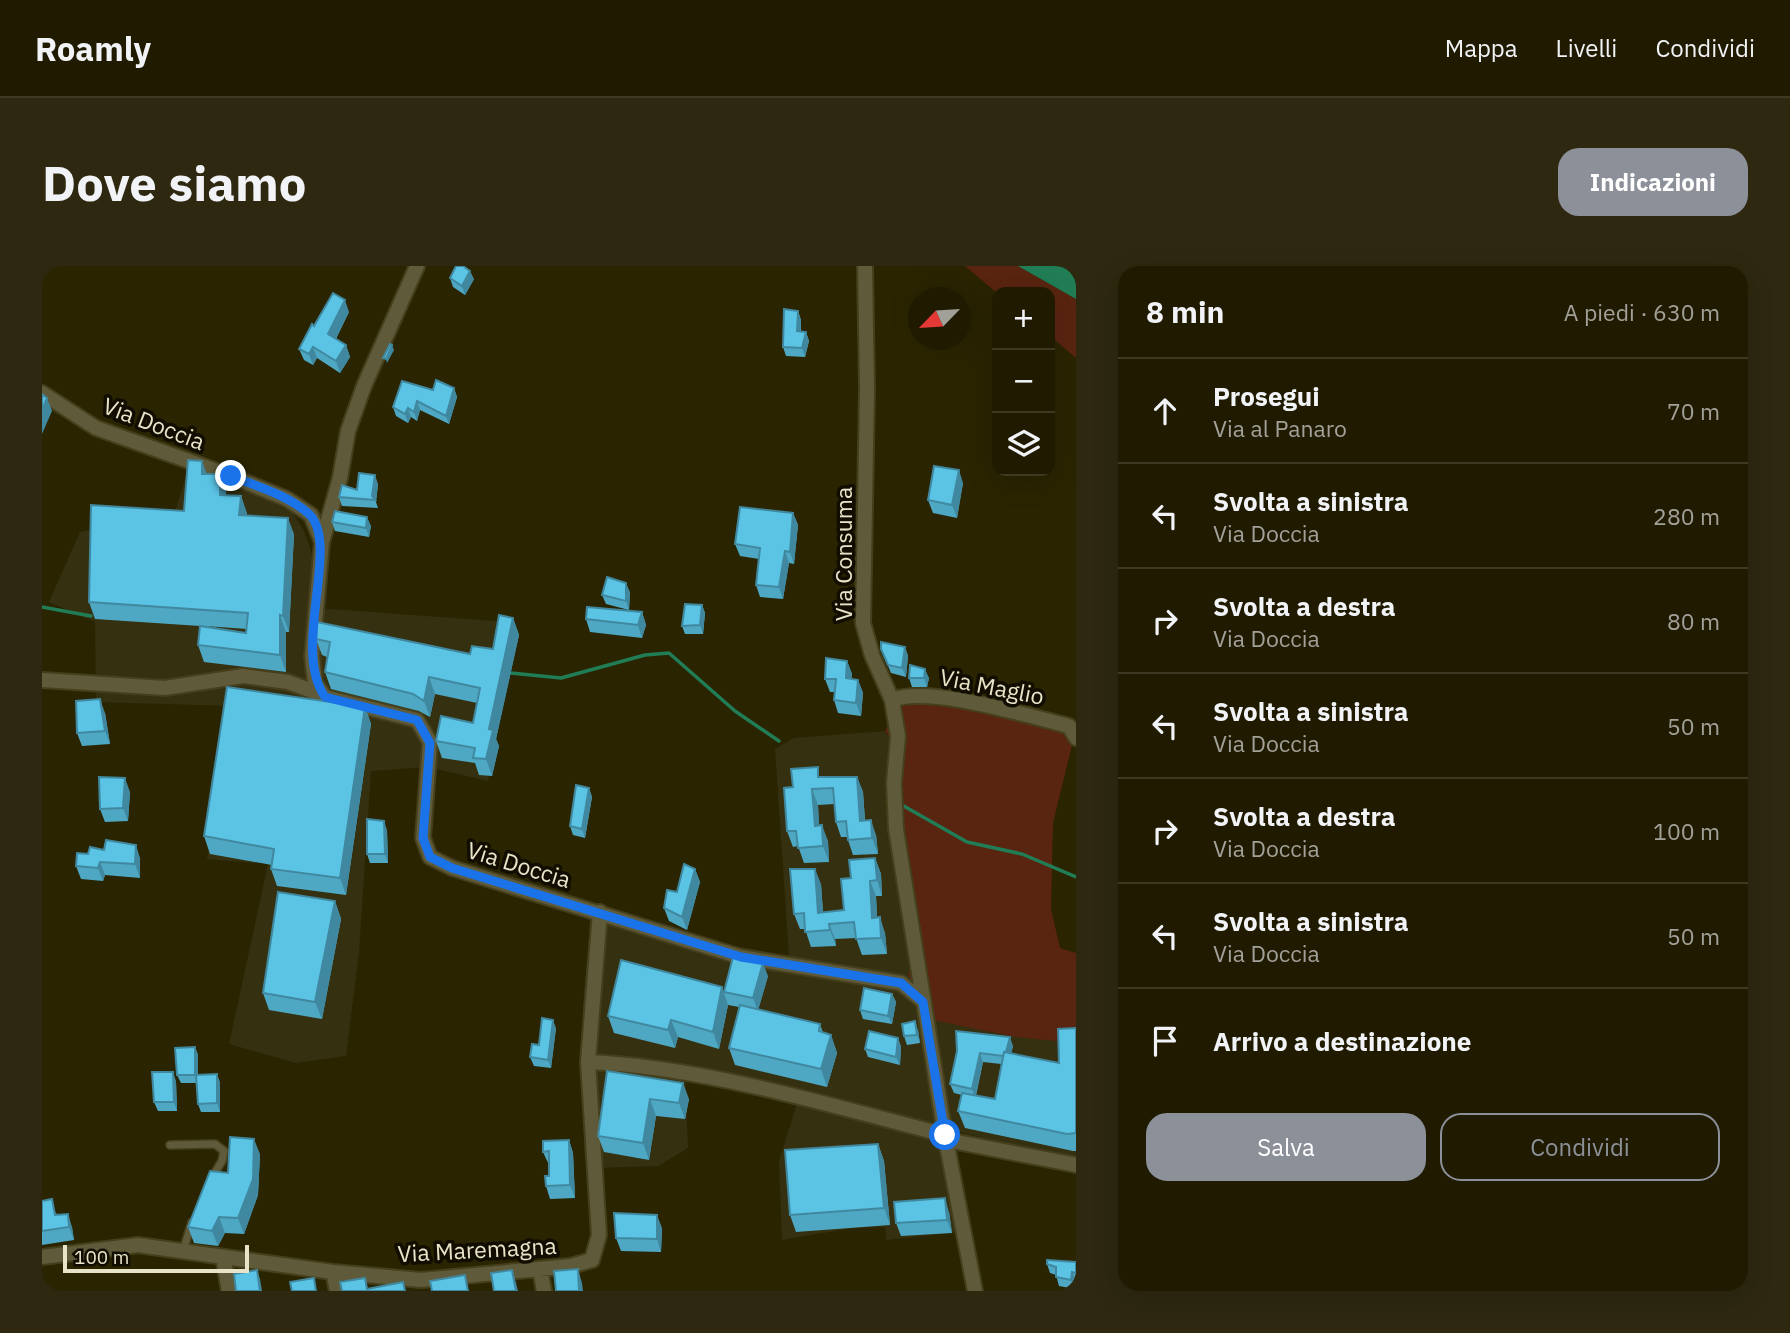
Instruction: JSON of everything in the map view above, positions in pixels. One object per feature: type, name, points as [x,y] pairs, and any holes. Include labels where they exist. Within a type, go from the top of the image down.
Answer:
[{"type":"street","points":[[325,697],[315,683],[312,656],[322,542],[340,478],[348,431],[364,386],[417,266]]},
{"type":"street","name":"Via Consuma","points":[[865,266],[867,389],[863,623],[872,655],[892,700],[898,736],[894,783],[896,829],[946,1137],[975,1291]]},
{"type":"street","name":"Via Doccia","points":[[42,393],[96,428],[287,499],[311,515],[322,542]]},
{"type":"street","points":[[42,680],[165,688],[243,676],[288,682],[325,697]]},
{"type":"street","name":"Via Maglio","points":[[892,700],[905,694],[942,697],[1069,726],[1076,738]]},
{"type":"street","name":"Via Doccia","points":[[325,697],[417,720],[430,743],[423,838],[430,857],[452,868],[741,957],[901,983],[923,1002]]},
{"type":"street","name":"Via Maremagna","points":[[42,1257],[138,1245],[422,1285],[592,1260],[600,1235],[588,1062],[600,912]]},
{"type":"street","points":[[588,1062],[626,1063],[735,1084],[946,1137],[1076,1165]]},
{"type":"street","points":[[223,1257],[229,1291]]},
{"type":"street","points":[[540,1269],[544,1291]]},
{"type":"street","points":[[333,1272],[337,1291]]},
{"type":"lane","points":[[170,1145],[215,1144],[223,1151],[222,1161],[205,1189]]},
{"type":"lane","points":[[182,1251],[197,1210]]},
{"type":"shaded area","points":[[965,266],[1018,266],[1055,287],[992,287]]},
{"type":"shaded area","points":[[1018,266],[1076,266],[1076,299]]},
{"type":"shaded area","points":[[1055,287],[1076,299],[1076,358],[1055,340]]},
{"type":"shaded area","points":[[210,470],[283,497],[304,531],[316,565],[316,608],[509,622],[504,697],[488,781],[428,767],[371,771],[359,952],[346,1056],[296,1063],[229,1044],[268,864],[207,859],[232,706],[96,702],[95,622],[49,602],[80,532],[175,512],[187,472]]},
{"type":"shaded area","points":[[980,700],[1075,733],[1053,823],[1051,909],[1060,948],[1076,953],[1076,1043],[1016,1037],[928,1019],[908,974],[916,957],[900,854],[902,755],[885,731],[899,703]]},
{"type":"shaded area","points":[[885,731],[1076,1043],[1076,1159],[941,1128],[967,1231],[886,1240],[885,1227],[853,1228],[782,1240],[779,1161],[799,1097],[685,1069],[688,1148],[658,1166],[592,1168],[583,1060],[583,1006],[591,910],[698,944],[733,946],[789,956],[775,749],[794,738]]},
{"type":"building","points":[[456,266],[463,266],[470,271],[462,286],[450,278]]},
{"type":"building","points":[[333,293],[345,300],[328,334],[346,345],[336,361],[313,347],[309,354],[299,349]]},
{"type":"building","points":[[784,309],[798,311],[797,331],[806,332],[802,348],[783,347]]},
{"type":"building","points":[[390,344],[392,345],[386,359],[383,358]]},
{"type":"building","points":[[436,380],[454,388],[446,416],[417,401],[414,412],[408,408],[405,414],[393,407],[402,381],[433,390]]},
{"type":"building","points":[[42,394],[47,398],[42,410]]},
{"type":"building","points":[[188,460],[202,461],[202,474],[220,474],[220,495],[241,496],[239,515],[288,518],[283,616],[280,615],[280,655],[198,645],[200,626],[246,633],[248,613],[89,602],[91,505],[184,511]]},
{"type":"building","points":[[934,466],[959,470],[952,505],[928,500]]},
{"type":"building","points":[[359,473],[375,475],[372,496],[375,500],[339,497],[342,485],[357,490]]},
{"type":"building","points":[[740,507],[793,513],[790,552],[785,551],[779,587],[756,585],[760,548],[735,544]]},
{"type":"building","points":[[335,511],[367,517],[366,528],[332,522]]},
{"type":"building","points":[[607,577],[626,583],[626,601],[602,595]]},
{"type":"building","points":[[685,604],[702,605],[700,625],[682,626]]},
{"type":"building","points":[[587,607],[642,612],[638,625],[586,619]]},
{"type":"building","points":[[499,615],[513,618],[489,729],[493,730],[486,759],[473,758],[475,748],[436,741],[441,716],[473,723],[480,688],[429,677],[424,701],[413,694],[325,672],[330,642],[316,639],[317,622],[470,654],[472,646],[493,649]]},
{"type":"building","points":[[881,642],[905,647],[902,668],[888,665]]},
{"type":"building","points":[[826,658],[847,661],[846,678],[858,680],[856,703],[834,700],[836,679],[825,679]]},
{"type":"building","points":[[910,665],[925,669],[924,678],[909,678]]},
{"type":"building","points":[[227,687],[365,707],[340,878],[271,869],[274,849],[204,836]]},
{"type":"building","points":[[100,699],[105,731],[77,733],[76,701]]},
{"type":"building","points":[[818,767],[818,777],[857,777],[860,821],[871,820],[872,838],[848,840],[846,821],[836,822],[833,788],[812,789],[815,826],[822,825],[823,846],[798,848],[796,831],[787,831],[784,788],[793,787],[791,769]]},
{"type":"building","points":[[99,777],[125,778],[123,808],[100,809]]},
{"type":"building","points":[[576,785],[589,788],[582,829],[570,826]]},
{"type":"building","points":[[367,819],[384,821],[385,854],[367,854]]},
{"type":"building","points":[[106,840],[136,845],[135,864],[100,862],[98,868],[76,866],[77,853],[88,854],[90,847],[104,850]]},
{"type":"building","points":[[875,858],[877,880],[870,881],[872,918],[880,917],[881,938],[856,939],[854,922],[829,924],[830,930],[805,932],[804,913],[794,914],[790,869],[815,869],[818,913],[844,910],[841,879],[851,878],[849,860]]},
{"type":"building","points":[[684,864],[695,869],[682,917],[664,908],[667,890],[677,892]]},
{"type":"building","points":[[278,892],[335,901],[315,1002],[263,993]]},
{"type":"building","points":[[733,957],[763,963],[753,998],[724,992]]},
{"type":"building","points":[[621,960],[722,987],[713,1032],[671,1020],[668,1030],[608,1016]]},
{"type":"building","points":[[864,988],[892,994],[888,1016],[860,1010]]},
{"type":"building","points":[[740,1005],[820,1024],[819,1031],[831,1035],[821,1069],[729,1048]]},
{"type":"building","points":[[542,1018],[553,1020],[548,1060],[530,1057],[532,1044],[539,1045]]},
{"type":"building","points":[[915,1021],[917,1035],[904,1036],[902,1024]]},
{"type":"building","points":[[1076,1028],[1076,1133],[1067,1134],[958,1111],[962,1093],[995,1099],[1004,1052],[1059,1063],[1058,1029]]},
{"type":"building","points":[[869,1031],[898,1038],[896,1057],[865,1049]]},
{"type":"building","points":[[956,1031],[1010,1037],[1003,1056],[980,1053],[972,1089],[950,1084],[957,1051]]},
{"type":"building","points":[[195,1047],[195,1075],[177,1075],[175,1048]]},
{"type":"building","points":[[607,1071],[683,1083],[679,1103],[650,1099],[643,1143],[598,1136]]},
{"type":"building","points":[[152,1072],[173,1072],[174,1102],[154,1102]]},
{"type":"building","points":[[217,1074],[217,1103],[198,1104],[196,1075]]},
{"type":"building","points":[[230,1137],[254,1139],[253,1179],[238,1218],[219,1217],[212,1231],[188,1227],[210,1171],[228,1173]]},
{"type":"building","points":[[569,1140],[570,1185],[546,1186],[545,1176],[549,1176],[549,1151],[543,1152],[543,1141]]},
{"type":"building","points":[[878,1144],[884,1208],[790,1215],[785,1150]]},
{"type":"building","points":[[945,1198],[947,1220],[896,1223],[894,1202]]},
{"type":"building","points":[[52,1199],[55,1215],[68,1214],[69,1227],[42,1231],[42,1201]]},
{"type":"building","points":[[614,1213],[657,1215],[657,1239],[616,1238]]},
{"type":"building","points":[[1047,1260],[1076,1262],[1076,1273],[1072,1272],[1071,1280],[1056,1277],[1056,1267],[1047,1264]]},
{"type":"building","points":[[578,1269],[579,1291],[556,1291],[554,1271]]},
{"type":"building","points":[[257,1270],[260,1291],[236,1291],[234,1274]]},
{"type":"building","points":[[512,1270],[516,1291],[494,1291],[491,1273]]},
{"type":"building","points":[[465,1275],[468,1291],[432,1291],[430,1281]]},
{"type":"building","points":[[314,1278],[316,1291],[292,1291],[290,1282]]},
{"type":"building","points":[[365,1278],[367,1289],[403,1282],[405,1291],[342,1291],[340,1282]]},
{"type":"waterway","points":[[42,607],[91,616]]},
{"type":"waterway","points":[[511,673],[561,678],[645,655],[669,653],[735,711],[779,741]]},
{"type":"waterway","points":[[902,805],[967,842],[1022,854],[1076,877]]},
{"type":"route","points":[[231,476],[287,499],[311,515],[322,542],[318,563],[312,656],[315,683],[325,697],[382,709],[417,720],[430,743],[423,838],[430,857],[452,868],[741,957],[901,983],[923,1002],[945,1135]]}]
